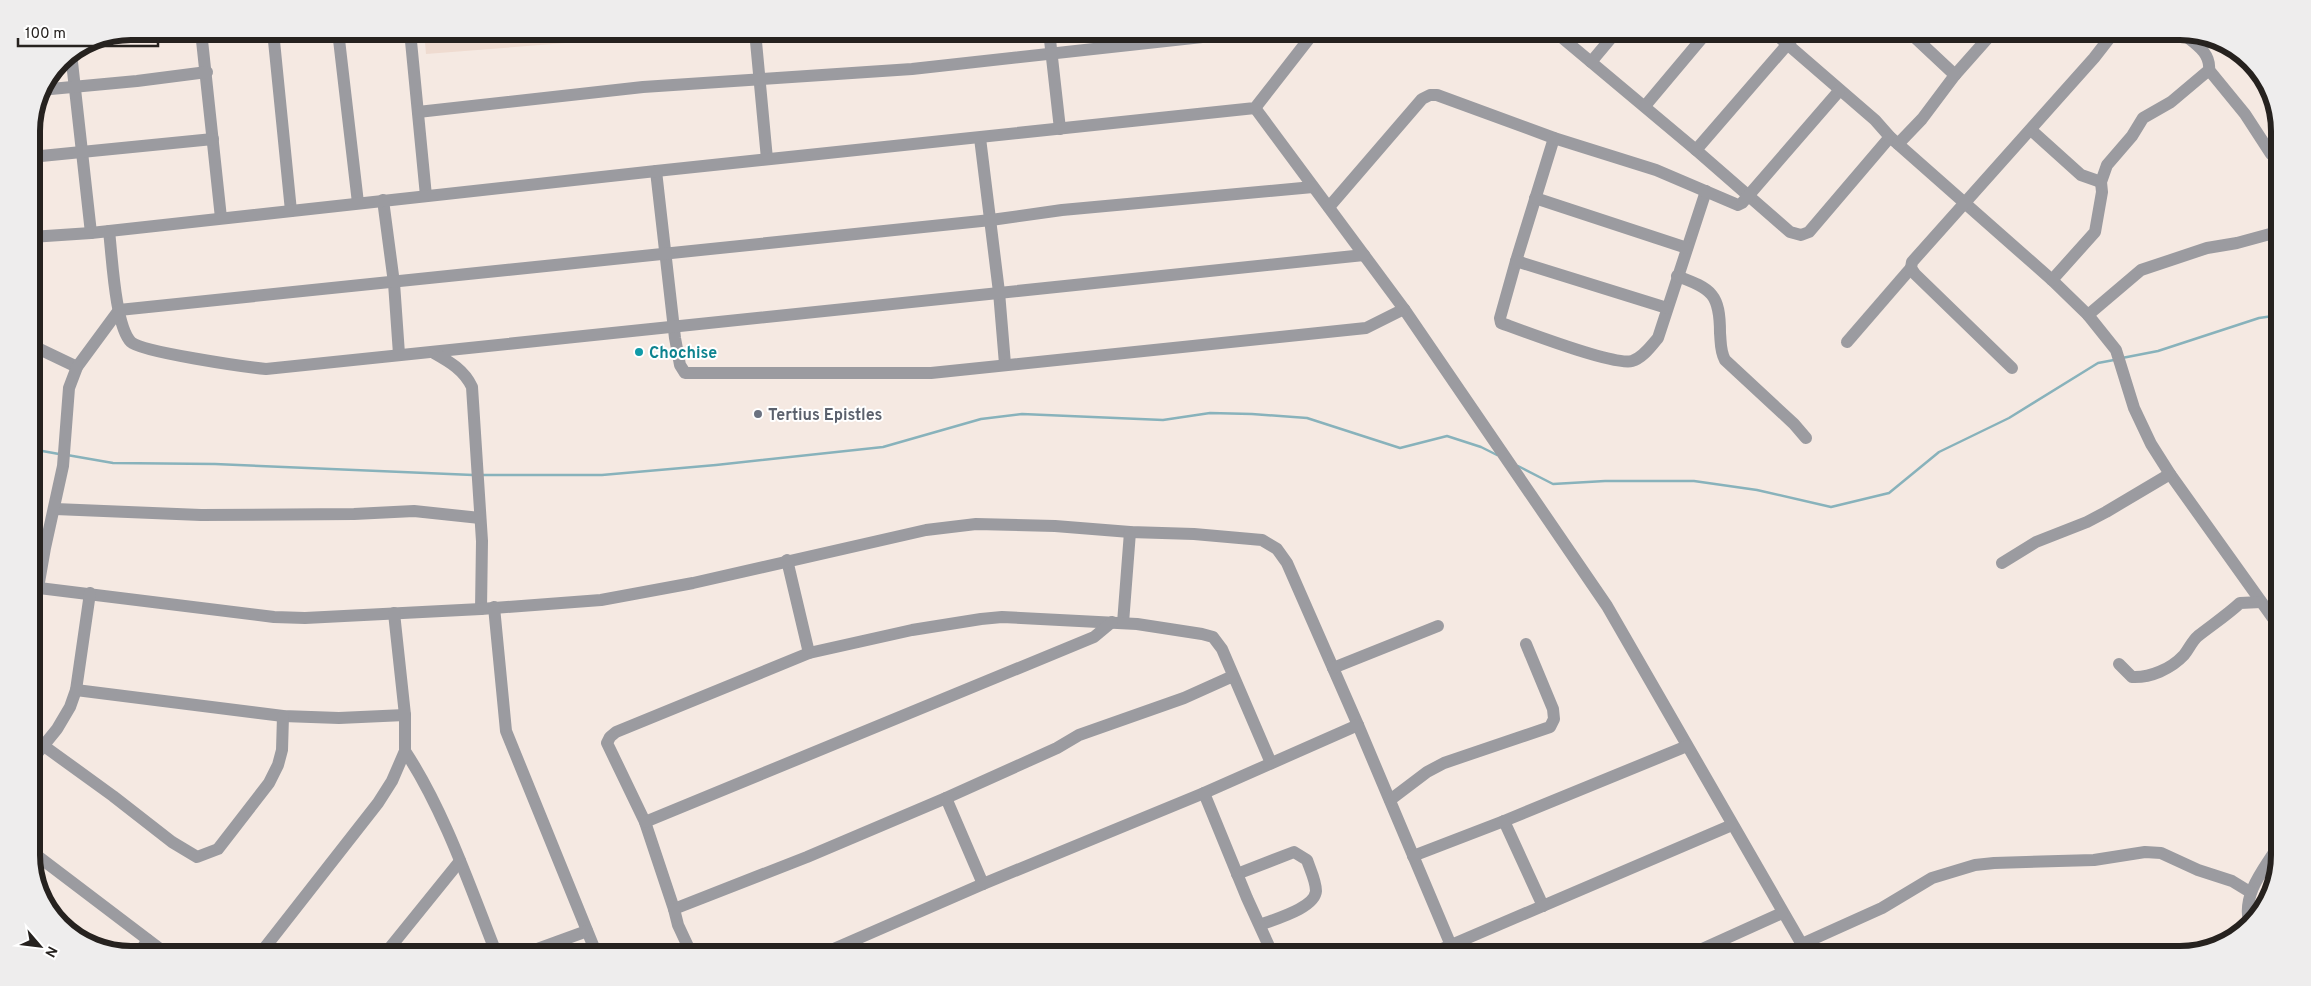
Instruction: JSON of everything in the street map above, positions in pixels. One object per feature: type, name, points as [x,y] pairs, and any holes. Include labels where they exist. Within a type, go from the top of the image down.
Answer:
[{"type":"street","points":[[202,40],[221,218]]},
{"type":"street","points":[[274,40],[291,211]]},
{"type":"street","points":[[339,40],[358,203]]},
{"type":"street","points":[[411,40],[426,196]]},
{"type":"street","points":[[756,40],[767,159]]},
{"type":"street","points":[[1051,40],[1060,129]]},
{"type":"street","points":[[418,112],[643,87],[912,68],[1173,40]]},
{"type":"street","points":[[40,236],[91,233],[383,200],[1255,108],[1308,40]]},
{"type":"street","points":[[1565,40],[1790,232],[1801,235],[1809,232],[1894,140],[1922,119],[1955,75],[1986,40]]},
{"type":"street","points":[[1591,62],[1609,40]]},
{"type":"street","points":[[1644,106],[1700,40]]},
{"type":"street","points":[[1783,40],[1839,91],[1875,120],[1894,140],[2052,280],[2088,315],[2116,350],[2134,408],[2151,444],[2170,474],[2271,616]]},
{"type":"street","points":[[1696,150],[1791,40]]},
{"type":"street","points":[[1918,40],[1955,75]]},
{"type":"street","points":[[1847,342],[1911,268],[1912,262],[2107,40]]},
{"type":"street","points":[[2052,280],[2095,232],[2102,192],[2101,182],[2107,165],[2132,136],[2143,118],[2171,102],[2209,70],[2210,60],[2207,55],[2191,41]]},
{"type":"street","points":[[73,61],[84,152],[91,233]]},
{"type":"street","points":[[2209,70],[2244,114],[2271,154]]},
{"type":"street","points":[[50,89],[207,72]]},
{"type":"street","points":[[1329,208],[1407,115],[1422,99],[1430,95],[1437,95],[1554,138],[1656,170],[1738,205],[1742,203],[1839,91]]},
{"type":"street","points":[[1255,108],[1404,309],[1607,606],[1782,913],[1803,946]]},
{"type":"street","points":[[2030,130],[2081,175],[2101,182]]},
{"type":"street","points":[[980,138],[999,292],[1005,364]]},
{"type":"street","points":[[1554,138],[1516,261],[1502,312],[1501,323],[1617,362],[1632,361],[1646,352],[1658,338],[1706,191]]},
{"type":"street","points":[[40,156],[213,139]]},
{"type":"street","points":[[656,171],[664,254],[674,328],[680,365],[685,373],[931,373],[1366,328],[1404,309]]},
{"type":"street","points":[[40,568],[55,509],[64,454],[66,407],[69,388],[77,367],[118,310],[991,220],[1062,210],[1313,187]]},
{"type":"street","points":[[1536,198],[1687,248]]},
{"type":"street","points":[[383,200],[394,283],[399,354]]},
{"type":"street","points":[[109,231],[118,310],[127,337],[132,344],[142,348],[248,368],[266,369],[1364,255]]},
{"type":"street","points":[[2088,315],[2141,270],[2207,248],[2245,240],[2271,232]]},
{"type":"street","points":[[1516,261],[1667,308]]},
{"type":"street","points":[[1911,268],[2012,368]]},
{"type":"street","points":[[1678,276],[1703,286],[1710,291],[1715,300],[1720,319],[1721,352],[1725,360],[1806,438]]},
{"type":"street","points":[[40,349],[77,367]]},
{"type":"street","points":[[434,353],[457,367],[468,378],[472,387],[483,563],[481,609]]},
{"type":"street","points":[[2002,563],[2036,542],[2087,522],[2106,512],[2170,474]]},
{"type":"street","points":[[55,509],[201,515],[354,514],[414,511],[480,518]]},
{"type":"street","points":[[40,588],[90,593],[274,617],[305,618],[481,609],[601,600],[693,582],[926,530],[976,524],[1055,526],[1262,540],[1277,549],[1287,563],[1451,946]]},
{"type":"street","points":[[645,822],[1094,637],[1117,622],[1130,532]]},
{"type":"street","points":[[787,560],[809,653]]},
{"type":"street","points":[[2119,664],[2132,677],[2143,678],[2164,670],[2184,655],[2196,638],[2223,619],[2240,602],[2246,579]]},
{"type":"street","points":[[40,751],[70,708],[76,690],[90,593]]},
{"type":"street","points":[[2240,602],[2261,602]]},
{"type":"street","points":[[494,608],[506,731],[593,946]]},
{"type":"street","points":[[266,946],[378,803],[392,781],[405,751],[405,715],[394,613]]},
{"type":"street","points":[[688,946],[678,925],[645,822],[607,744],[610,737],[616,732],[809,653],[912,630],[1002,617],[1117,622],[1202,634],[1213,637],[1222,648],[1271,763]]},
{"type":"street","points":[[1333,668],[1438,626]]},
{"type":"street","points":[[1390,800],[1427,772],[1444,763],[1550,727],[1554,719],[1553,709],[1526,644]]},
{"type":"street","points":[[674,909],[807,857],[946,798],[1057,748],[1079,735],[1184,698],[1233,676]]},
{"type":"street","points":[[76,690],[283,716],[339,718],[405,715]]},
{"type":"street","points":[[44,746],[172,842],[197,857],[218,848],[268,783],[278,764],[282,750],[283,716]]},
{"type":"street","points":[[841,946],[983,884],[1204,794],[1358,725]]},
{"type":"street","points":[[1413,856],[1687,746]]},
{"type":"street","points":[[405,751],[419,772],[460,861],[493,946]]},
{"type":"street","points":[[1204,794],[1269,946]]},
{"type":"street","points":[[946,798],[983,884]]},
{"type":"street","points":[[1504,821],[1544,906]]},
{"type":"street","points":[[1461,946],[1544,906],[1732,825]]},
{"type":"street","points":[[1237,874],[1294,852],[1306,860],[1316,887],[1313,899],[1305,907],[1260,925]]},
{"type":"street","points":[[1811,946],[1882,908],[1932,878],[1974,865],[2094,860],[2145,852],[2161,853],[2198,870],[2232,881],[2250,892]]},
{"type":"street","points":[[40,857],[156,946]]},
{"type":"street","points":[[2247,917],[2250,892],[2271,858]]},
{"type":"street","points":[[391,946],[460,861]]},
{"type":"street","points":[[1709,946],[1782,913]]},
{"type":"street","points":[[546,946],[587,931]]},
{"type":"street","points":[[144,946],[148,940]]},
{"type":"shaded area","points":[[425,40],[604,40],[426,54]]},
{"type":"waterway","points":[[2122,358],[2158,351],[2259,318],[2271,316]]},
{"type":"waterway","points":[[1518,466],[1553,484],[1605,481],[1694,481],[1757,490],[1831,507],[1889,493],[1939,452],[2009,418],[2098,363],[2114,360]]},
{"type":"waterway","points":[[481,475],[602,475],[883,447],[981,419],[1022,414],[1163,420],[1210,413],[1307,418],[1400,448],[1447,436],[1481,447],[1497,455]]},
{"type":"waterway","points":[[40,451],[59,454]]},
{"type":"waterway","points":[[67,455],[113,463],[215,464],[473,475]]},
{"type":"place","name":"Chochise","points":[[639,352]]},
{"type":"place","name":"Tertius Epistles","points":[[758,414]]}]
